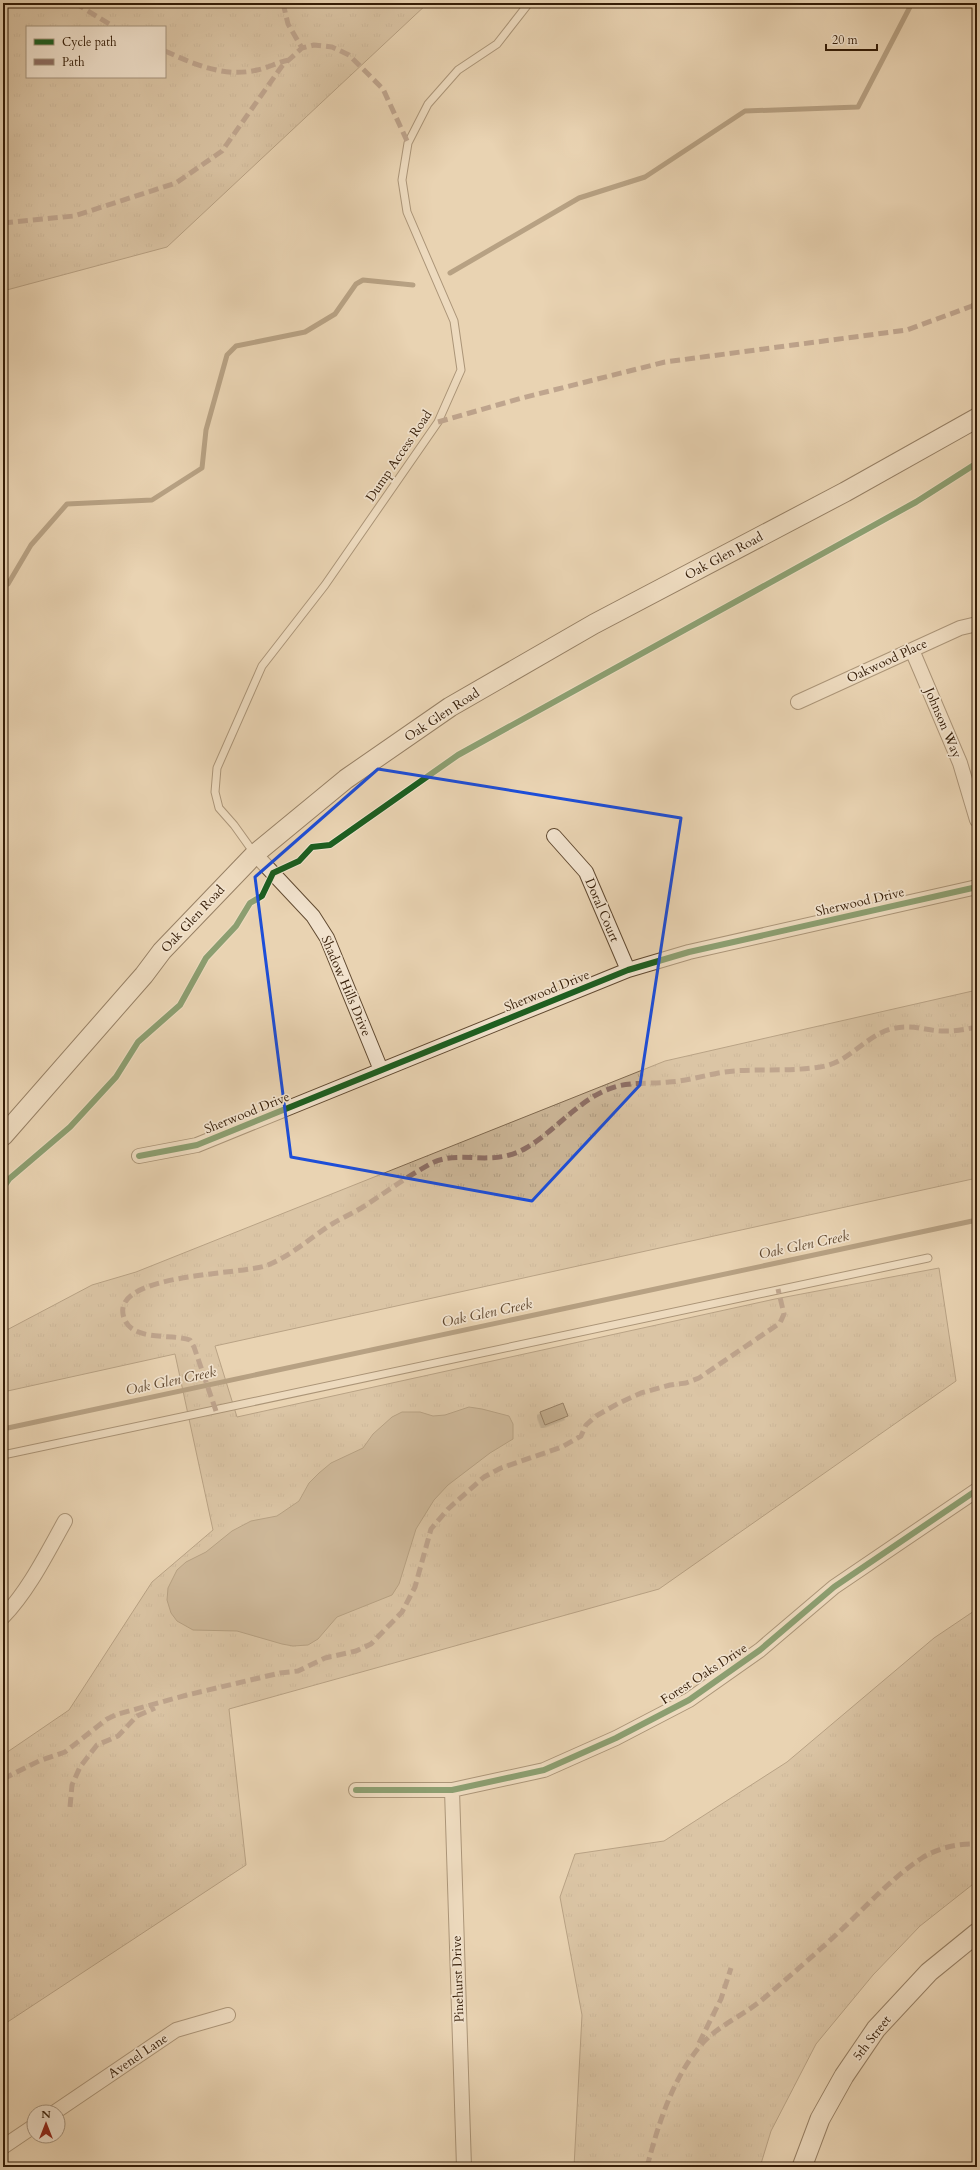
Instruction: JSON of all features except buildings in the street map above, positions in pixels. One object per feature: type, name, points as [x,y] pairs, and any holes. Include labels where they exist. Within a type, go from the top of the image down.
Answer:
[{"type":"main road","name":"Oak Glen Road","points":[[3,1136],[144,975],[162,951],[255,854],[346,779],[450,707],[594,624],[845,492],[977,418]]},
{"type":"main road","name":"5th Street","points":[[802,2167],[820,2119],[840,2082],[876,2029],[929,1972],[977,1933]]},
{"type":"street","name":"Oakwood Place","points":[[798,702],[960,628],[977,624]]},
{"type":"street","name":"Johnson Way","points":[[912,650],[960,763],[977,820]]},
{"type":"street","name":"Doral Court","points":[[554,836],[586,872],[628,970]]},
{"type":"street","name":"Shadow Hills Drive","points":[[255,854],[313,916],[327,938],[381,1070]]},
{"type":"street","name":"Sherwood Drive","points":[[139,1156],[198,1146],[628,970],[689,952],[977,888]]},
{"type":"street","name":"Forest Oaks Drive","points":[[356,1790],[452,1790],[544,1770],[616,1738],[689,1700],[760,1650],[834,1587],[977,1490]]},
{"type":"street","points":[[3,1617],[11,1609],[38,1568],[66,1521]]},
{"type":"street","name":"Pinehurst Drive","points":[[452,1790],[464,2167]]},
{"type":"street","name":"Avenel Lane","points":[[66,2105],[176,2030],[228,2015]]},
{"type":"street","points":[[3,2147],[26,2131]]},
{"type":"lane","name":"Dump Access Road","points":[[255,854],[234,825],[219,808],[215,792],[217,768],[262,666],[325,585],[438,422],[460,370],[454,321],[407,212],[402,180],[408,143],[428,104],[458,70],[497,44],[529,3]]},
{"type":"lane","points":[[3,1455],[928,1258]]},
{"type":"highlighted area","points":[[378,769],[681,818],[640,1085],[532,1201],[291,1157],[255,877]]},
{"type":"green space","points":[[3,3],[428,3],[167,247],[3,291]]},
{"type":"green space","points":[[977,990],[977,1178],[215,1346],[237,1417],[775,1299],[939,1268],[956,1381],[659,1589],[229,1709],[246,1865],[3,2025],[3,1755],[69,1710],[152,1582],[213,1530],[175,1354],[3,1392],[3,1332],[92,1285],[136,1272],[665,1061]]},
{"type":"green space","points":[[977,1609],[977,1881],[920,1926],[873,1975],[816,2044],[771,2131],[760,2167],[574,2167],[582,2015],[560,1897],[575,1854],[664,1841],[787,1762],[934,1638]]},
{"type":"shaded area","points":[[469,1407],[509,1416],[513,1424],[513,1439],[490,1453],[448,1485],[434,1500],[416,1529],[399,1584],[392,1595],[337,1617],[318,1639],[308,1645],[293,1646],[282,1644],[237,1631],[193,1630],[177,1621],[171,1613],[167,1600],[168,1588],[177,1570],[186,1562],[206,1552],[232,1531],[251,1521],[277,1516],[299,1501],[309,1483],[319,1473],[331,1463],[363,1448],[373,1434],[392,1417],[402,1412],[420,1412],[433,1416],[445,1415]]},
{"type":"waterway","points":[[450,273],[579,198],[645,177],[745,111],[858,107],[912,3]]},
{"type":"waterway","points":[[3,585],[8,584],[31,545],[67,504],[152,500],[202,468],[206,430],[227,355],[236,346],[305,332],[335,314],[356,284],[363,280],[413,285]]},
{"type":"waterway","name":"Oak Glen Creek","points":[[3,1429],[977,1220]]},
{"type":"marked path","points":[[75,3],[112,26]]},
{"type":"marked path","points":[[283,3],[288,24],[302,48]]},
{"type":"marked path","points":[[3,223],[74,216],[176,183],[222,151],[282,66],[302,48],[314,45],[332,47],[349,55],[383,89],[408,143]]},
{"type":"marked path","points":[[166,51],[198,65],[221,71],[233,72],[257,70],[289,60]]},
{"type":"marked path","points":[[438,422],[522,398],[665,362],[907,330],[972,306],[977,302]]},
{"type":"marked path","points":[[216,1411],[194,1347],[190,1340],[141,1333],[133,1329],[127,1323],[123,1314],[126,1301],[139,1290],[159,1283],[183,1278],[268,1265],[277,1261],[332,1224],[363,1207],[432,1163],[443,1159],[489,1158],[513,1154],[537,1141],[593,1097],[618,1086],[663,1083],[724,1072],[820,1067],[830,1065],[840,1060],[873,1037],[891,1029],[899,1027],[914,1027],[947,1031],[977,1027]]},
{"type":"marked path","points":[[3,1779],[39,1761],[65,1752],[107,1719],[118,1714],[187,1695],[280,1673],[298,1671],[325,1658],[356,1651],[371,1644],[402,1612],[415,1587],[431,1529],[448,1509],[484,1477],[501,1468],[562,1447],[581,1436],[586,1425],[596,1416],[619,1403],[641,1393],[670,1385],[686,1383],[699,1378],[780,1323],[784,1314],[778,1289]]},
{"type":"marked path","points":[[70,1807],[72,1785],[80,1767],[97,1745],[118,1736],[137,1716],[155,1708]]},
{"type":"marked path","points":[[647,2167],[661,2119],[681,2073],[690,2059],[707,2039],[723,2026],[763,1999],[820,1950],[910,1866],[928,1854],[941,1849],[963,1844],[977,1844]]},
{"type":"marked path","points":[[699,2043],[721,1999],[731,1968]]},
{"type":"cycle path","points":[[3,1188],[9,1179],[70,1127],[116,1077],[138,1042],[180,1005],[206,958],[236,926],[250,903],[262,896],[273,873],[299,861],[312,847],[330,845],[458,755],[916,502],[977,463]]},
{"type":"cycle path","points":[[139,1156],[197,1145],[628,970],[689,952],[977,887]]},
{"type":"cycle path","points":[[356,1790],[452,1790],[544,1770],[616,1738],[689,1700],[760,1650],[834,1587],[977,1490]]}]
